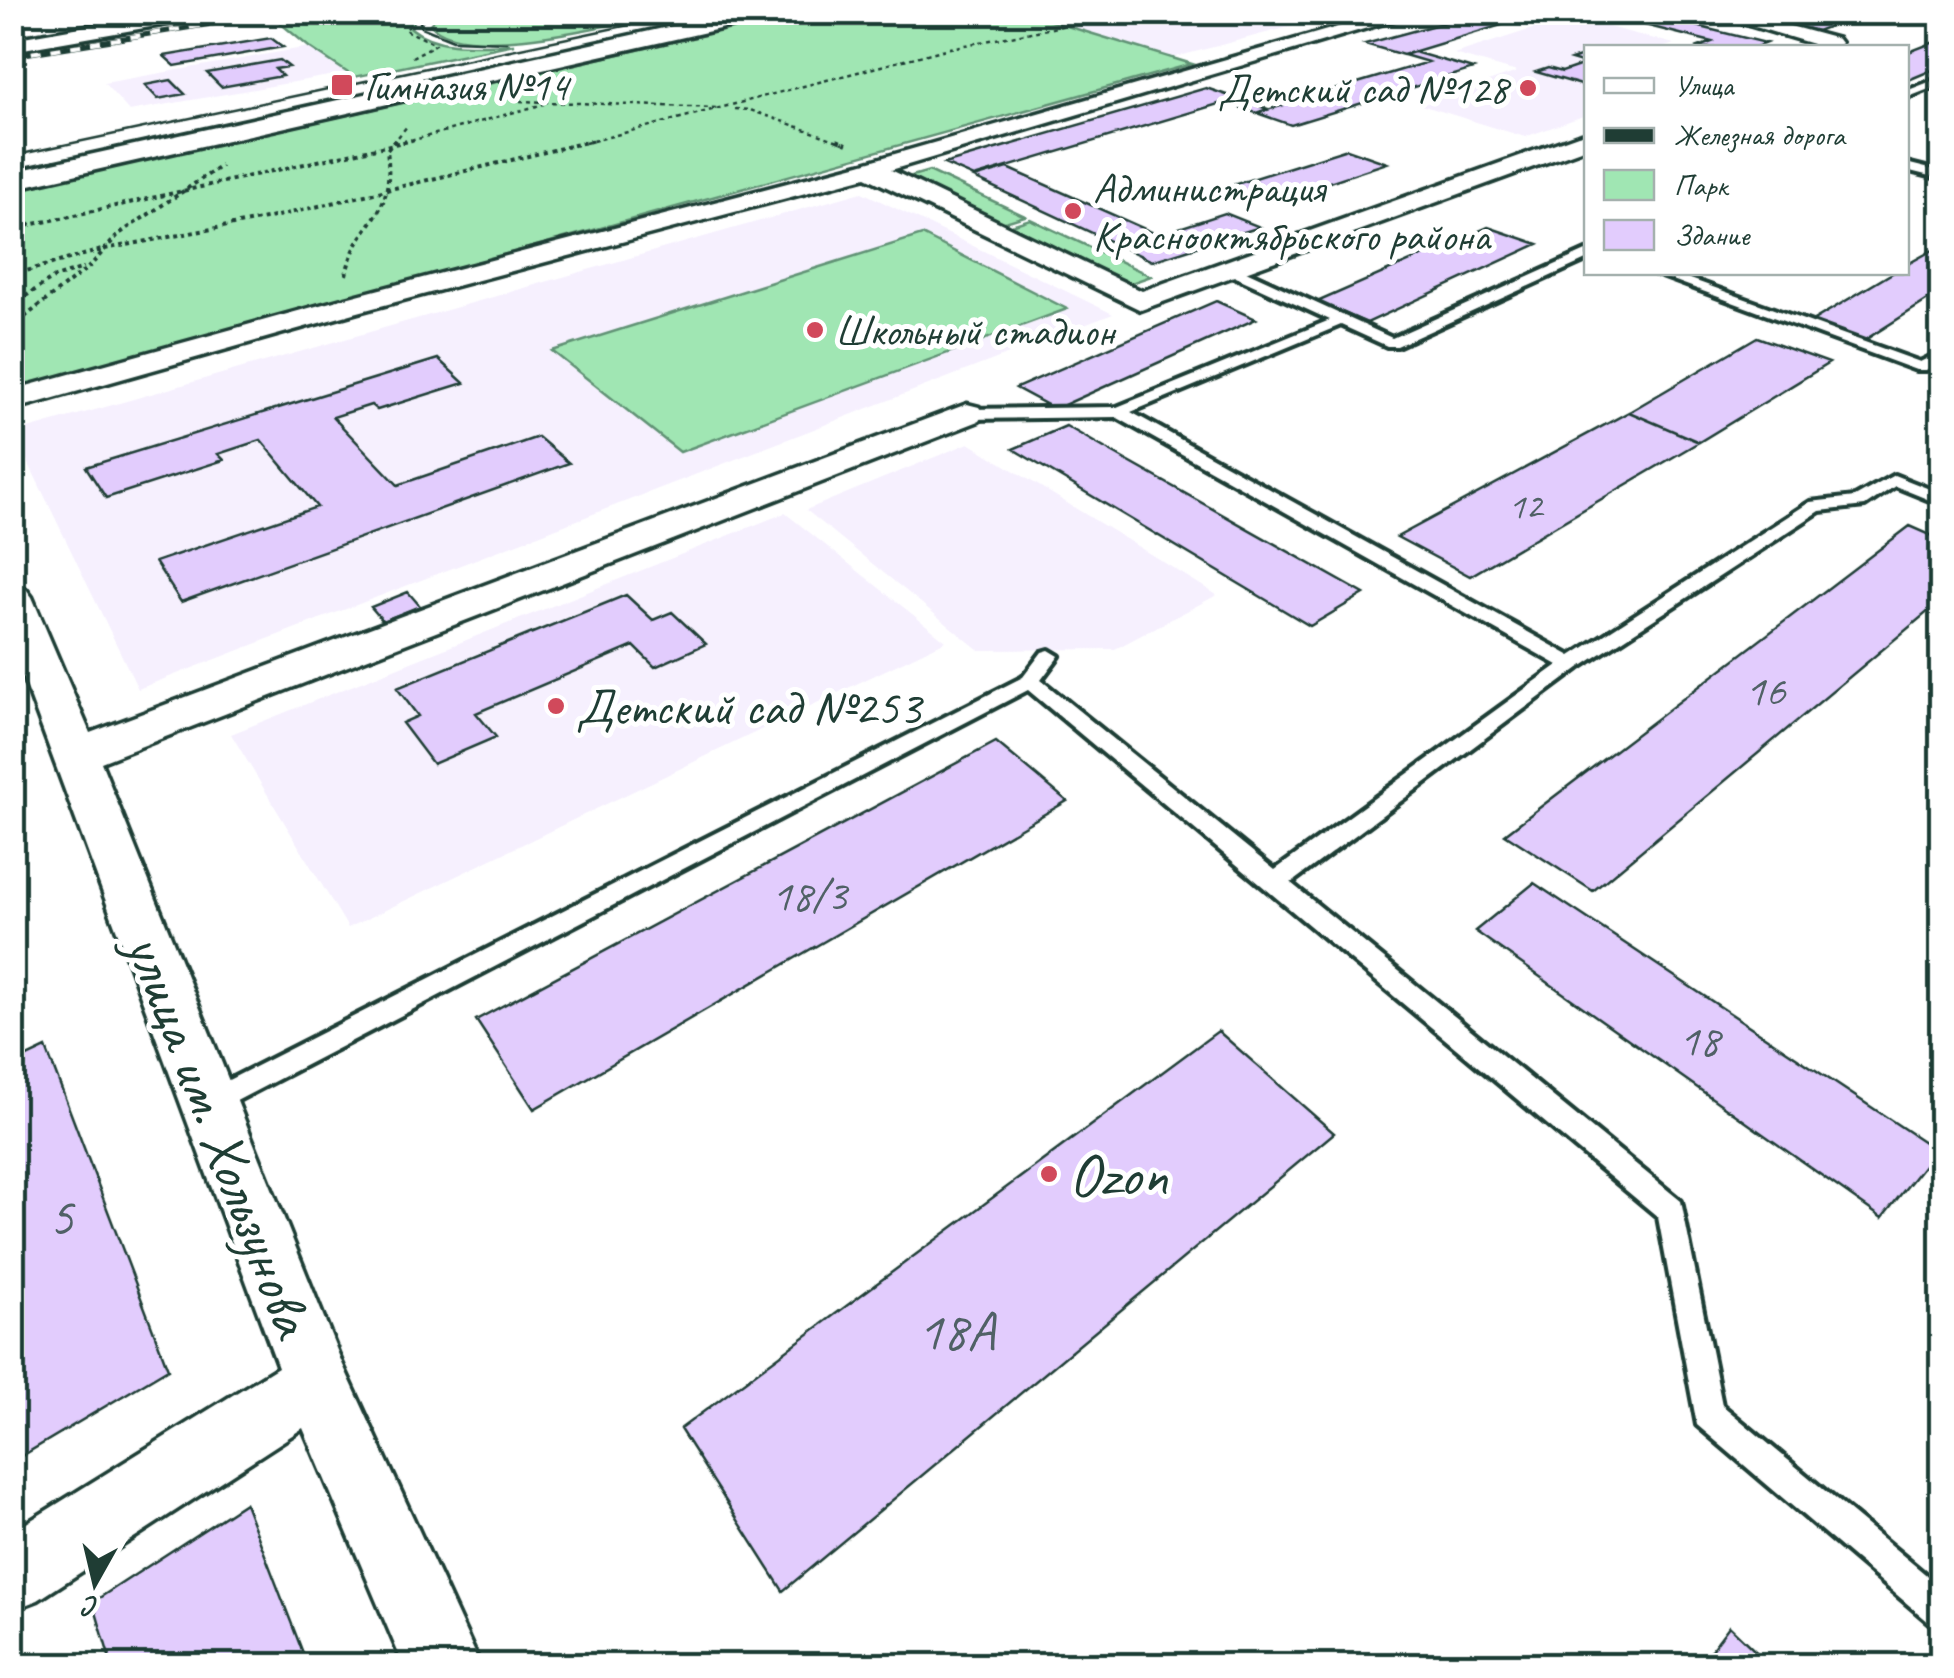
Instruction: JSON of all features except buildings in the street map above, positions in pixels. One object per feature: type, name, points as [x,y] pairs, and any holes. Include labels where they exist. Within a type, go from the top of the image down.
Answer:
[{"type":"main road","points":[[12,166],[725,12]]},
{"type":"main road","points":[[12,181],[768,12]]},
{"type":"street","points":[[12,45],[202,12]]},
{"type":"street","points":[[12,400],[348,306],[868,169],[1412,12]]},
{"type":"street","points":[[1714,12],[1745,15],[1831,43],[1827,45]]},
{"type":"street","points":[[868,169],[1142,301],[1584,141]]},
{"type":"street","points":[[74,756],[967,414]]},
{"type":"street","name":"улица им. Хользунова","points":[[12,597],[32,699],[74,756],[316,1381],[444,1666]]},
{"type":"street","points":[[12,1574],[316,1381]]},
{"type":"lane","points":[[1909,94],[1942,80]]},
{"type":"lane","points":[[1909,167],[1942,176]]},
{"type":"lane","points":[[1230,269],[1392,343],[1584,256]]},
{"type":"lane","points":[[1664,275],[1921,368],[1942,355]]},
{"type":"lane","points":[[967,414],[1119,412],[1341,320]]},
{"type":"lane","points":[[1119,412],[1572,664]]},
{"type":"lane","points":[[1276,882],[1572,664],[1816,506],[1859,502],[1894,480],[1942,500]]},
{"type":"lane","points":[[210,1102],[1030,681],[1049,656]]},
{"type":"lane","points":[[1030,681],[1670,1210],[1708,1414],[1942,1611]]},
{"type":"path","points":[[404,62],[436,44],[405,30],[422,12]]},
{"type":"path","points":[[12,274],[105,249],[266,219],[727,109],[950,48],[1072,24]]},
{"type":"path","points":[[516,100],[750,110],[862,150],[908,157]]},
{"type":"path","points":[[12,229],[388,147],[459,124],[555,102]]},
{"type":"path","points":[[346,286],[345,271],[351,250],[382,216],[389,188],[388,147],[414,120]]},
{"type":"path","points":[[12,327],[90,266],[120,234],[224,164]]},
{"type":"path","points":[[12,305],[55,277],[90,266]]},
{"type":"shaded area","points":[[1024,13],[1342,13],[1172,58]]},
{"type":"shaded area","name":"Детский сад №128","points":[[1570,17],[1674,44],[1584,45],[1584,116],[1525,137],[1421,105],[1517,72],[1454,54]]},
{"type":"shaded area","points":[[309,47],[346,73],[129,111],[104,83]]},
{"type":"shaded area","points":[[862,192],[1113,314],[138,689],[14,433]]},
{"type":"shaded area","points":[[969,443],[1217,595],[1115,649],[979,650],[806,510]]},
{"type":"shaded area","name":"Детский сад №253","points":[[785,513],[946,641],[348,928],[231,734]]},
{"type":"green space","points":[[300,12],[424,13],[415,17],[411,28],[434,40],[460,45],[514,44],[354,77],[273,17]]},
{"type":"green space","points":[[441,12],[665,13],[543,37],[474,40],[448,35],[430,24]]},
{"type":"green space","points":[[803,13],[1024,13],[1192,64],[13,391],[12,190]]},
{"type":"green space","points":[[929,171],[1025,216],[992,226],[898,180]]},
{"type":"green space","points":[[1030,219],[1151,276],[1120,287],[999,229]]},
{"type":"green space","name":"Школьный стадион","points":[[922,235],[1067,309],[680,452],[552,351]]},
{"type":"tram line","points":[[432,12],[420,22],[421,27],[453,40],[507,42]]},
{"type":"tram line","points":[[12,156],[690,12]]},
{"type":"railway","points":[[12,56],[287,12]]},
{"type":"place","name":"Гимназия №14","points":[[342,85]]},
{"type":"place","name":"Детский сад №128","points":[[1528,88]]},
{"type":"place","name":"Администрация Краснооктябрьского района","points":[[1073,211]]},
{"type":"place","name":"Школьный стадион","points":[[815,330]]},
{"type":"place","name":"Детский сад №253","points":[[556,706]]},
{"type":"place","name":"Ozon","points":[[1049,1174]]}]
